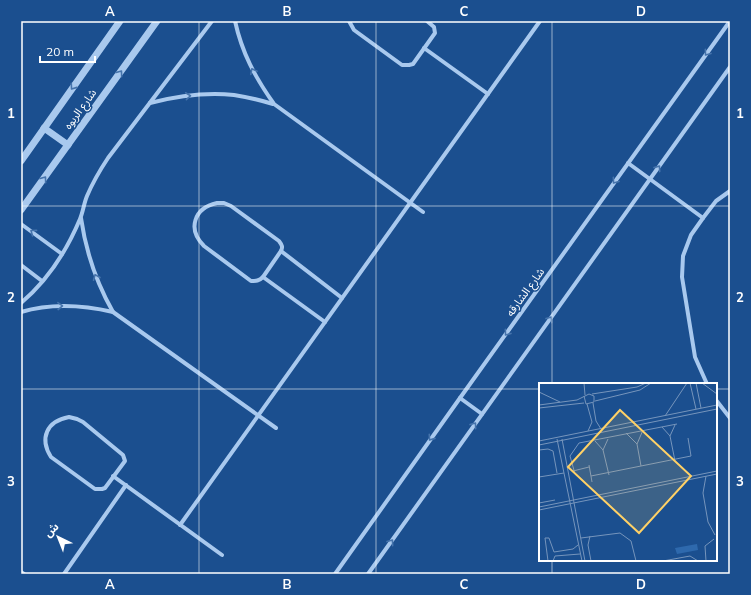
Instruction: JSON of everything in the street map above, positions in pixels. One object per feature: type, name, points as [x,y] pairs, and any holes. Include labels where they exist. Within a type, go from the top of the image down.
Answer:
[{"type":"street","name":"شارع الربوه","points":[[21,161],[120,21]]},
{"type":"street","name":"شارع الربوه","points":[[21,210],[157,21]]},
{"type":"street","points":[[21,304],[42,281],[62,254],[81,218],[87,197],[96,177],[108,158],[212,21]]},
{"type":"street","points":[[235,21],[244,53],[252,71],[274,104],[423,212]]},
{"type":"street","points":[[349,21],[354,30],[402,65],[413,64],[435,33],[434,27],[427,21]]},
{"type":"street","points":[[180,525],[540,21]]},
{"type":"street","name":"شارع الشارقه","points":[[336,574],[730,21]]},
{"type":"street","points":[[424,48],[488,94]]},
{"type":"street","points":[[368,574],[730,67]]},
{"type":"street","points":[[150,103],[177,97],[212,94],[233,95],[274,104]]},
{"type":"street","points":[[44,128],[68,145]]},
{"type":"street","points":[[628,163],[702,218]]},
{"type":"street","points":[[707,383],[695,356],[682,277],[683,256],[691,235],[702,218],[716,201],[730,191]]},
{"type":"street","points":[[224,203],[231,206],[279,241],[282,244],[281,251],[263,277],[260,280],[251,281],[204,246],[199,240],[194,227],[198,213],[210,204],[224,203]]},
{"type":"street","points":[[81,218],[83,234],[92,267],[113,312]]},
{"type":"street","points":[[21,224],[62,254]]},
{"type":"street","points":[[281,251],[342,298]]},
{"type":"street","points":[[21,265],[42,281]]},
{"type":"street","points":[[263,277],[325,322]]},
{"type":"street","points":[[21,312],[42,307],[60,306],[96,308],[113,312],[276,428]]},
{"type":"street","points":[[460,398],[482,414]]},
{"type":"street","points":[[717,401],[730,418]]},
{"type":"street","points":[[69,417],[83,422],[124,455],[125,461],[113,476],[105,488],[98,490],[94,489],[51,457],[47,451],[45,443],[49,428],[54,422],[69,417]]},
{"type":"street","points":[[113,476],[222,554]]},
{"type":"street","points":[[64,574],[126,485]]}]
